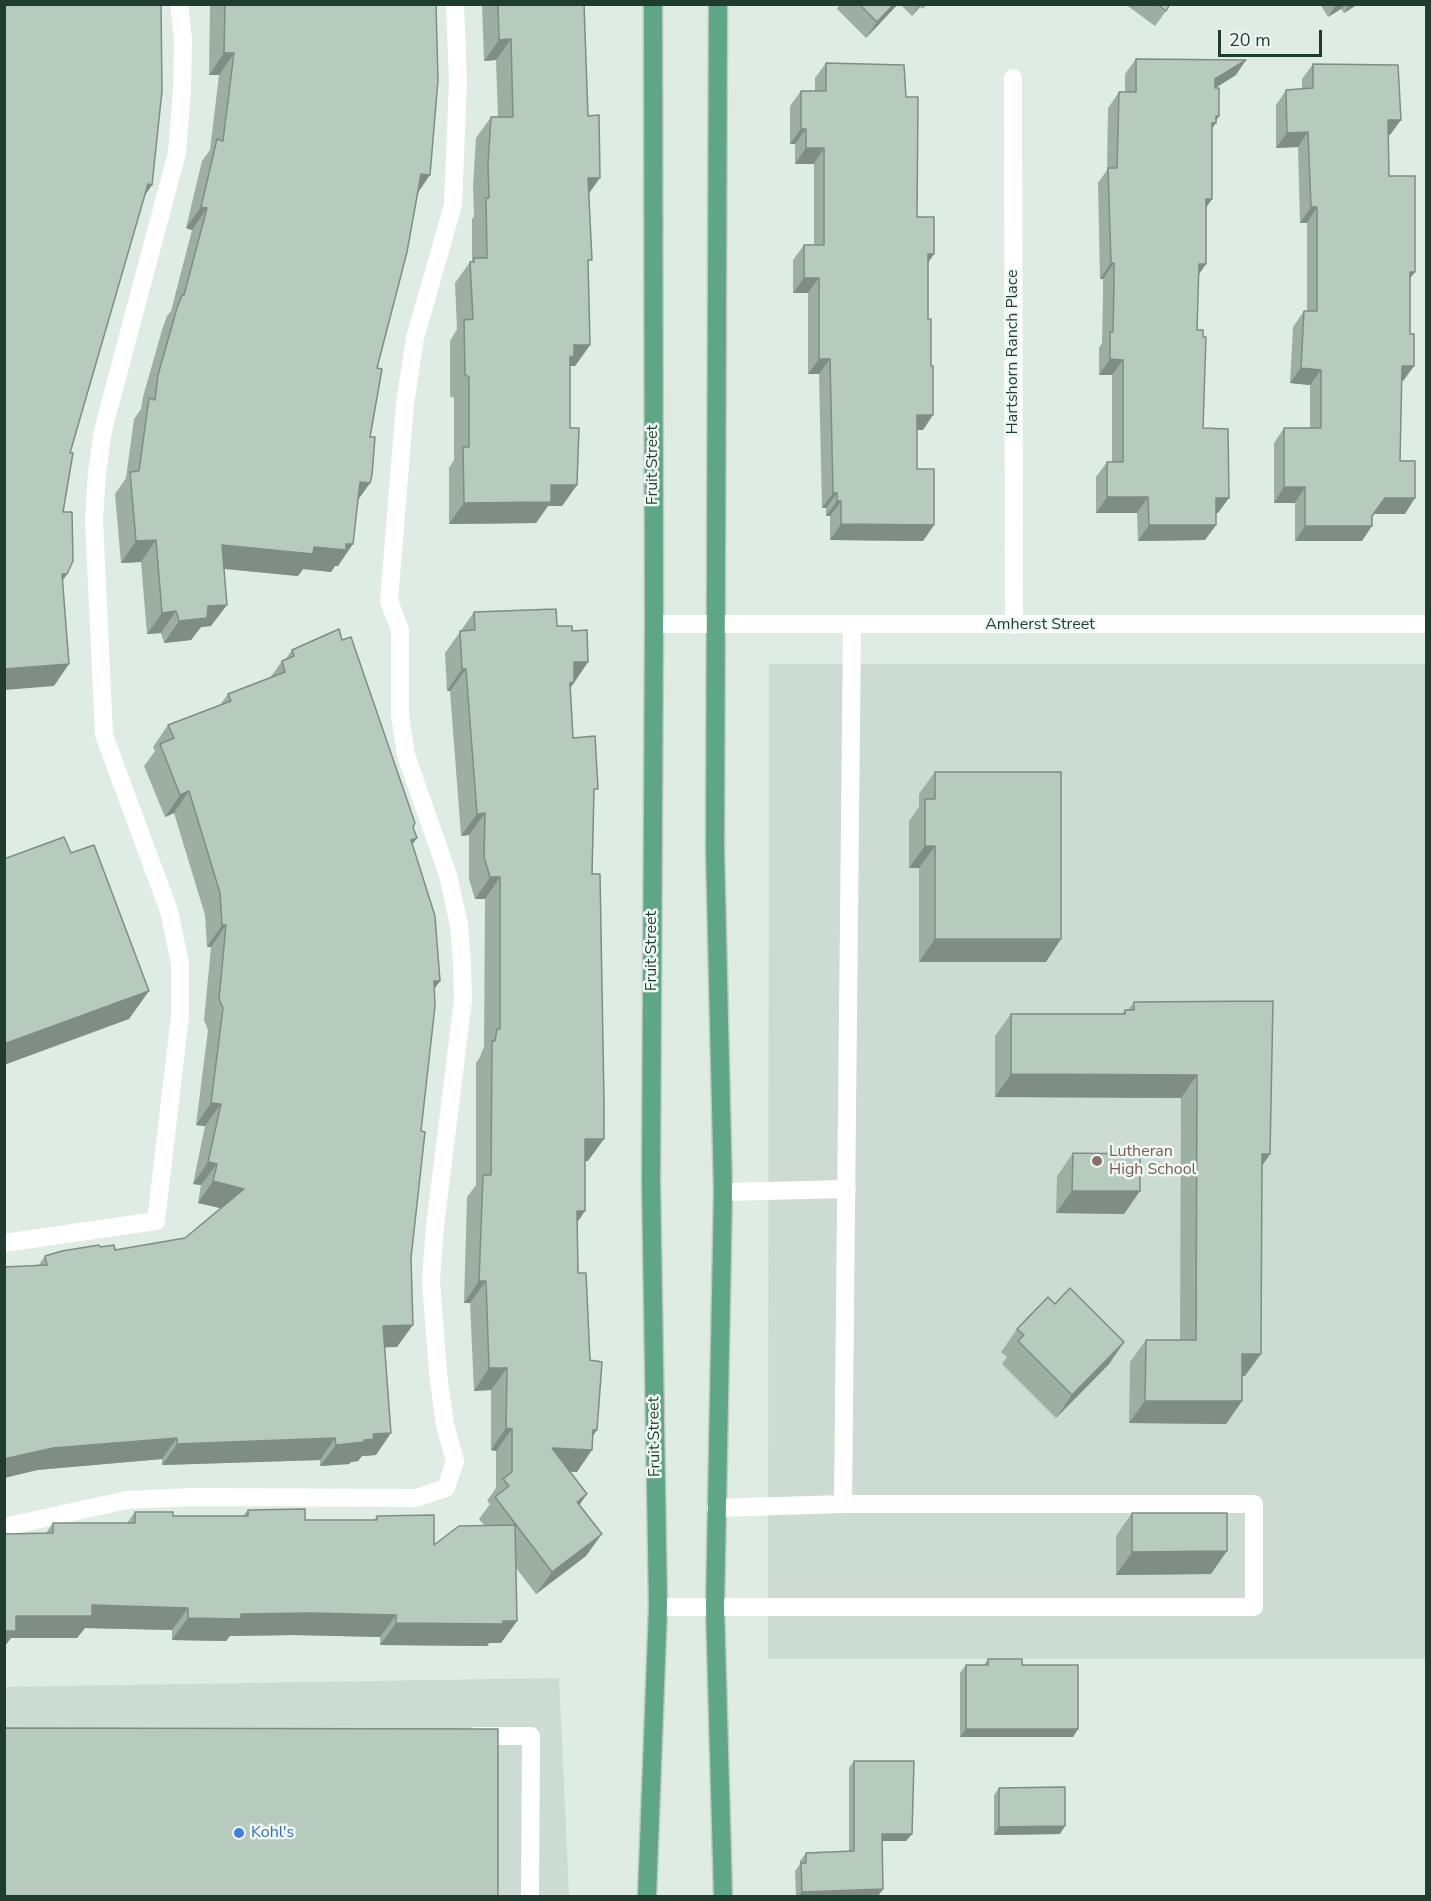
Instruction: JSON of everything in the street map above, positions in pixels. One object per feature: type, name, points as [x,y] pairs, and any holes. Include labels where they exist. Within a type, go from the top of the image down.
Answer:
[{"type":"main road","name":"Fruit Street","points":[[647,1896],[658,1607],[651,1181],[654,624],[652,4]]},
{"type":"main road","points":[[718,4],[716,849],[723,1192],[715,1607],[723,1896]]},
{"type":"street","points":[[4,1243],[156,1221],[180,1016],[180,963],[169,911],[104,735],[94,520],[103,430],[177,153],[183,39],[179,4]]},
{"type":"street","points":[[4,1527],[127,1500],[194,1497],[416,1498],[446,1488],[455,1461],[445,1425],[438,1373],[431,1281],[435,1226],[462,1000],[462,963],[459,925],[448,875],[406,755],[400,715],[400,630],[389,601],[405,404],[415,338],[453,205],[458,81],[454,4]]},
{"type":"street","name":"Hartshorn Ranch Place","points":[[1013,78],[1014,625]]},
{"type":"street","name":"Amherst Street","points":[[654,624],[1426,624]]},
{"type":"street","points":[[843,1504],[852,625]]},
{"type":"street","points":[[723,1192],[847,1189]]},
{"type":"street","points":[[658,1607],[1254,1607],[1254,1504],[843,1504],[716,1508]]},
{"type":"street","points":[[459,1736],[531,1736],[530,1896]]},
{"type":"shaded area","name":"Lutheran High School","points":[[769,664],[1426,664],[1426,1659],[768,1659]]},
{"type":"shaded area","points":[[559,1678],[569,1896],[5,1896],[4,1687]]},
{"type":"building","points":[[4,4],[161,4],[162,91],[152,185],[148,184],[70,453],[73,453],[63,512],[72,512],[73,561],[67,574],[62,574],[69,664],[4,669]]},
{"type":"building","points":[[225,4],[436,4],[438,80],[430,175],[421,174],[407,252],[377,368],[382,369],[370,437],[375,437],[372,475],[370,483],[360,482],[353,544],[346,544],[346,550],[314,547],[313,554],[222,545],[227,605],[208,606],[207,618],[179,621],[176,611],[162,613],[156,540],[136,541],[130,472],[139,471],[149,398],[155,400],[158,375],[177,308],[184,295],[207,208],[201,207],[217,139],[223,141],[234,53],[224,53]]},
{"type":"building","points":[[498,4],[584,4],[588,116],[599,115],[600,178],[588,178],[592,260],[588,260],[590,345],[574,345],[574,356],[570,357],[570,428],[579,428],[577,485],[551,485],[551,502],[464,503],[463,447],[469,447],[469,377],[465,375],[464,320],[473,319],[470,262],[474,262],[474,258],[487,258],[486,198],[489,198],[488,165],[491,117],[513,117],[511,39],[499,40]]},
{"type":"building","points":[[859,4],[894,4],[877,22]]},
{"type":"building","points":[[1157,4],[1170,4],[1166,11]]},
{"type":"building","points":[[1136,59],[1246,60],[1215,79],[1215,88],[1219,88],[1219,116],[1216,116],[1216,123],[1212,123],[1212,199],[1206,199],[1206,264],[1199,264],[1197,330],[1203,330],[1203,337],[1206,337],[1203,428],[1228,429],[1229,498],[1216,498],[1216,525],[1149,525],[1148,497],[1107,497],[1107,462],[1123,462],[1123,360],[1110,359],[1110,332],[1113,332],[1114,263],[1111,263],[1108,168],[1117,168],[1119,92],[1136,92]]},
{"type":"building","points":[[826,63],[904,65],[906,97],[918,97],[917,217],[934,217],[934,254],[928,254],[928,319],[931,319],[933,415],[917,415],[917,469],[934,469],[934,525],[841,524],[841,501],[837,501],[837,493],[833,493],[830,359],[819,359],[819,278],[804,278],[804,245],[824,245],[824,148],[806,148],[806,129],[801,129],[801,91],[826,91]]},
{"type":"building","points":[[1313,64],[1398,65],[1401,120],[1388,120],[1389,176],[1415,176],[1415,272],[1410,272],[1410,334],[1414,334],[1414,366],[1402,366],[1400,461],[1415,461],[1415,498],[1385,498],[1372,516],[1372,526],[1305,526],[1305,487],[1284,487],[1284,428],[1321,428],[1321,370],[1301,368],[1304,311],[1317,311],[1317,207],[1311,207],[1308,132],[1287,133],[1286,90],[1313,88]]},
{"type":"building","points":[[556,609],[557,626],[572,626],[572,631],[587,630],[588,662],[574,662],[574,682],[570,683],[573,738],[595,736],[598,789],[594,789],[592,874],[600,874],[604,1139],[585,1139],[585,1211],[577,1211],[578,1273],[586,1273],[590,1360],[602,1362],[597,1430],[593,1430],[592,1450],[552,1448],[587,1494],[577,1502],[602,1534],[552,1572],[495,1497],[509,1486],[503,1479],[512,1472],[512,1429],[506,1428],[507,1368],[489,1368],[486,1281],[479,1281],[483,1175],[491,1175],[492,1041],[495,1041],[497,1029],[500,1029],[500,877],[490,877],[484,857],[485,813],[477,814],[466,669],[462,669],[460,631],[475,630],[474,612]]},
{"type":"building","points":[[339,629],[342,640],[351,637],[415,823],[413,827],[417,838],[411,840],[435,916],[440,981],[434,981],[435,1006],[421,1131],[425,1132],[411,1258],[413,1325],[383,1326],[391,1433],[373,1434],[374,1439],[364,1440],[364,1442],[336,1445],[335,1438],[177,1444],[177,1438],[53,1448],[4,1459],[4,1267],[47,1265],[45,1256],[99,1245],[100,1247],[114,1245],[115,1250],[185,1238],[244,1189],[213,1181],[217,1164],[208,1162],[221,1104],[211,1103],[223,1008],[219,999],[226,925],[222,925],[220,893],[189,791],[180,795],[160,744],[174,738],[168,725],[231,701],[228,694],[285,672],[282,661],[294,656],[292,650]]},
{"type":"building","points":[[935,772],[1061,772],[1061,939],[935,939],[935,846],[925,846],[925,799],[935,799]]},
{"type":"building","points":[[64,837],[71,853],[94,845],[149,991],[4,1044],[4,859]]},
{"type":"building","points":[[1273,1001],[1270,1154],[1262,1154],[1261,1354],[1242,1354],[1242,1401],[1145,1401],[1146,1340],[1196,1340],[1197,1075],[1011,1074],[1011,1014],[1125,1014],[1125,1010],[1134,1010],[1134,1002]]},
{"type":"building","points":[[1073,1153],[1140,1154],[1140,1191],[1072,1191]]},
{"type":"building","points":[[1070,1288],[1124,1342],[1072,1395],[1018,1341],[1024,1335],[1017,1329],[1048,1297],[1055,1304]]},
{"type":"building","points":[[305,1509],[305,1520],[377,1520],[377,1516],[434,1515],[434,1545],[459,1526],[515,1525],[517,1621],[503,1621],[503,1624],[396,1623],[396,1615],[310,1613],[241,1614],[241,1619],[188,1618],[188,1608],[92,1605],[92,1616],[16,1616],[16,1631],[4,1631],[4,1534],[53,1533],[53,1523],[135,1523],[135,1512],[173,1512],[173,1516],[248,1516],[248,1510]]},
{"type":"building","points":[[1132,1513],[1227,1513],[1227,1551],[1132,1552]]},
{"type":"building","points":[[988,1659],[1022,1659],[1022,1665],[1078,1665],[1078,1729],[966,1729],[966,1665],[988,1665]]},
{"type":"building","name":"Kohl's","points":[[4,1728],[498,1729],[498,1896],[4,1896]]},
{"type":"building","points":[[854,1761],[914,1761],[912,1834],[882,1834],[883,1889],[802,1892],[801,1863],[806,1863],[806,1853],[854,1851]]},
{"type":"building","points":[[1065,1787],[1065,1826],[999,1827],[999,1788]]},
{"type":"place","name":"Lutheran High School","points":[[1097,1161]]},
{"type":"place","name":"Kohl's","points":[[239,1833]]}]
